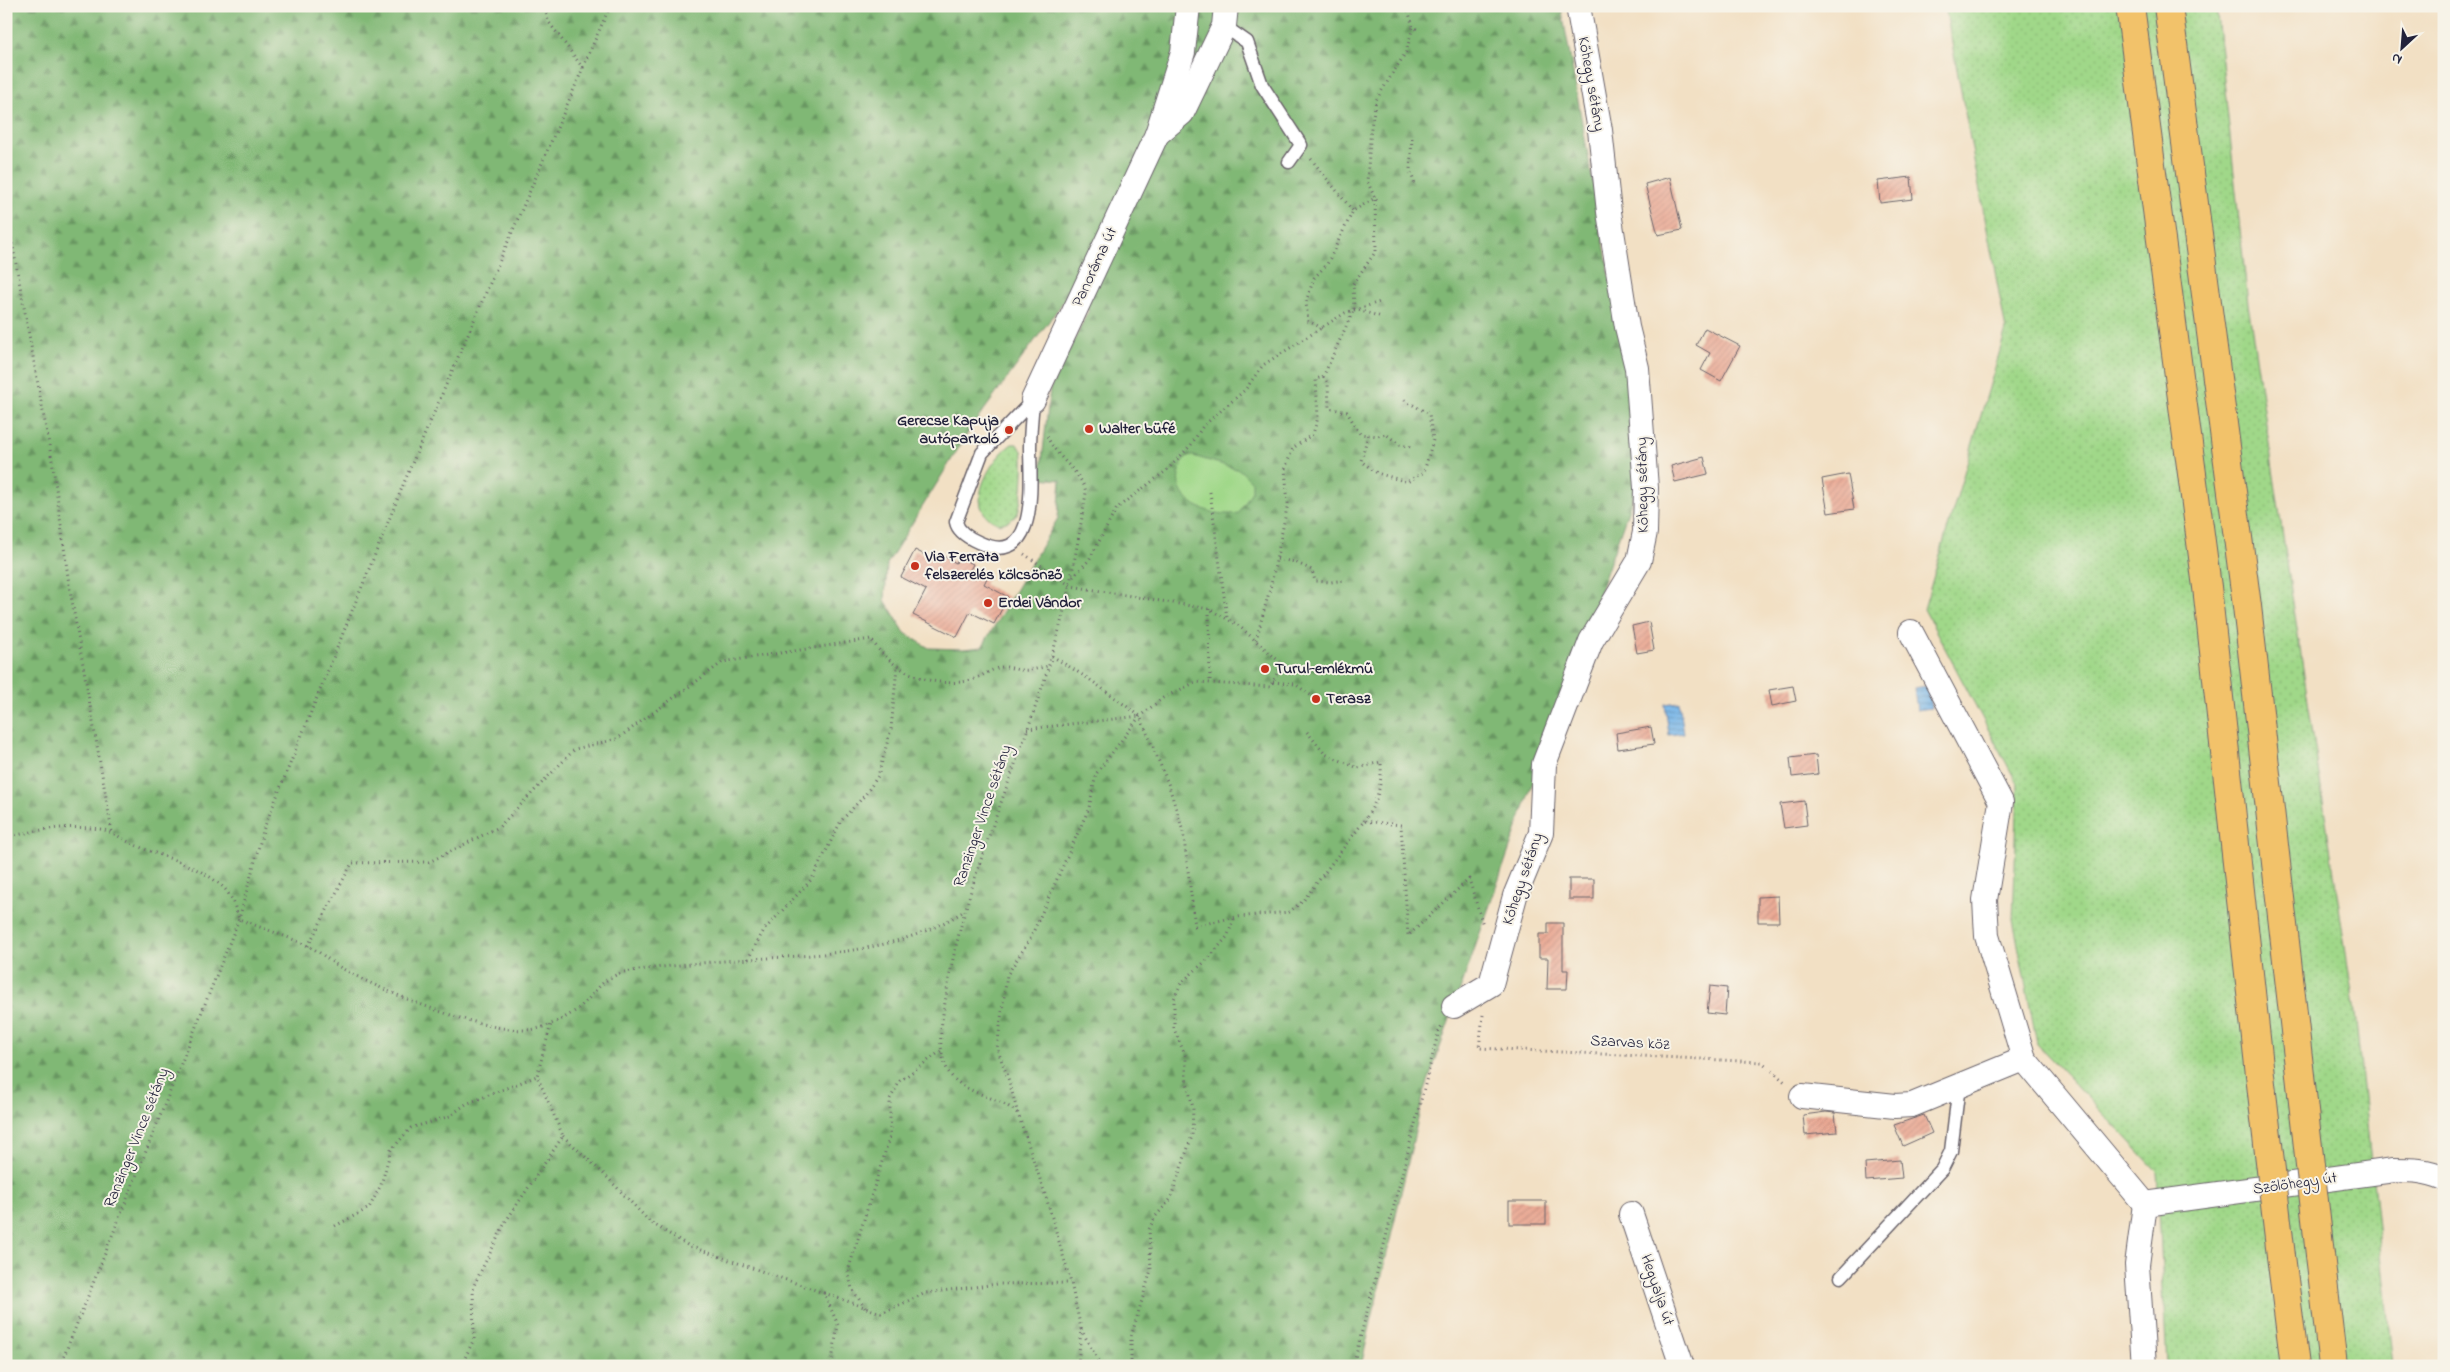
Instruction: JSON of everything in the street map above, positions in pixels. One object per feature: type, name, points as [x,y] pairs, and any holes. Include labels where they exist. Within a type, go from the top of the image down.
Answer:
[{"type":"highway","points":[[2130,6],[2207,587],[2262,1093],[2295,1366]]},
{"type":"highway","points":[[2168,6],[2247,606],[2332,1366]]},
{"type":"street","name":"Panoráma út","points":[[1033,400],[1157,134],[1183,52],[1188,6]]},
{"type":"street","name":"Kőhegy sétány","points":[[1454,1006],[1491,984],[1515,896],[1541,833],[1544,764],[1591,641],[1639,561],[1645,532],[1646,488],[1637,368],[1627,327],[1609,212],[1600,130],[1578,6]]},
{"type":"street","name":"Panoráma út","points":[[1157,134],[1182,113],[1225,16]]},
{"type":"street","points":[[1911,632],[2001,802],[1985,900],[1987,936],[2024,1059],[2145,1204],[2137,1265],[2144,1366]]},
{"type":"street","points":[[1802,1096],[1905,1106],[1918,1103],[2024,1059]]},
{"type":"street","name":"Szőlőhegy út","points":[[2145,1204],[2394,1170],[2432,1172],[2444,1178]]},
{"type":"street","name":"Hegyalja út","points":[[1631,1214],[1682,1366]]},
{"type":"lane","points":[[1225,16],[1247,42],[1262,84],[1301,146],[1289,162]]},
{"type":"lane","points":[[1033,400],[1028,512],[1023,532],[1011,545],[993,548],[962,532],[956,522],[982,453],[1033,400]]},
{"type":"lane","points":[[1842,1277],[1942,1169],[1951,1151],[1959,1085]]},
{"type":"path","points":[[545,6],[548,21],[583,68]]},
{"type":"path","name":"Ranzinger Vince sétány","points":[[60,1366],[239,919],[264,828],[408,473],[610,6]]},
{"type":"path","points":[[1256,640],[1277,559],[1288,503],[1285,469],[1293,448],[1313,434],[1318,418],[1316,379],[1323,376],[1354,309],[1353,284],[1376,251],[1375,198],[1367,181],[1371,128],[1376,100],[1406,52],[1413,27],[1407,6]]},
{"type":"path","points":[[1413,27],[1420,31]]},
{"type":"path","points":[[1412,138],[1410,170],[1415,185]]},
{"type":"path","points":[[1301,146],[1353,211]]},
{"type":"path","points":[[1375,198],[1380,201]]},
{"type":"path","points":[[1322,328],[1308,321],[1306,302],[1314,278],[1327,264],[1353,211],[1375,198]]},
{"type":"path","points":[[6,209],[53,466],[69,584],[112,832]]},
{"type":"path","points":[[1072,577],[1089,560],[1117,508],[1166,471],[1191,446],[1203,426],[1245,390],[1263,365],[1354,309],[1380,302]]},
{"type":"path","points":[[1354,309],[1382,317]]},
{"type":"path","points":[[1323,376],[1328,384],[1329,408],[1347,412],[1360,434],[1386,434],[1400,445],[1412,447]]},
{"type":"path","points":[[1368,435],[1361,461],[1377,473],[1407,482],[1424,472],[1433,440],[1429,414],[1401,398]]},
{"type":"path","name":"Ranzinger Vince sétány","points":[[941,1051],[941,1030],[947,987],[964,911],[1052,656],[1071,586],[1086,493],[1085,486],[1050,442],[1033,400]]},
{"type":"path","points":[[1210,492],[1227,618]]},
{"type":"path","points":[[1011,545],[1071,586],[1209,609],[1227,618],[1256,640],[1282,664],[1270,686],[1264,688],[1196,682],[1179,688],[1140,716],[1096,774],[1089,808],[1030,939],[1007,975],[997,1048],[1046,1197],[1071,1283],[1081,1329],[1101,1366]]},
{"type":"path","points":[[1277,559],[1295,562],[1312,570],[1315,581],[1331,582],[1345,580]]},
{"type":"path","points":[[1209,609],[1210,682]]},
{"type":"path","points":[[308,946],[352,863],[429,862],[499,827],[575,749],[616,739],[723,662],[871,638],[881,652],[897,667],[928,680],[955,682],[973,679],[1004,667],[1023,670],[1048,666]]},
{"type":"path","points":[[1052,656],[1140,716],[1168,783],[1183,831],[1195,926],[1236,917],[1289,912],[1297,907],[1372,809],[1382,782],[1381,762],[1358,768],[1325,754],[1308,732]]},
{"type":"path","points":[[748,960],[764,930],[812,879],[838,827],[878,776],[891,729],[897,667]]},
{"type":"path","points":[[1273,682],[1295,684],[1316,699]]},
{"type":"path","points":[[1027,729],[1140,716]]},
{"type":"path","points":[[1364,821],[1401,825],[1408,936],[1469,879],[1485,931]]},
{"type":"path","points":[[6,838],[34,830],[57,827],[102,829],[112,832],[132,844],[185,864],[219,884],[228,893],[239,919],[308,946],[345,970],[407,1001],[501,1026],[534,1029],[551,1024],[577,1010],[602,983],[612,976],[644,970],[803,957],[866,948],[942,924],[964,911]]},
{"type":"path","points":[[1131,1366],[1131,1337],[1151,1270],[1149,1229],[1155,1217],[1170,1200],[1192,1136],[1193,1108],[1186,1078],[1186,1057],[1174,1029],[1174,998],[1181,983],[1208,959],[1227,937],[1236,917]]},
{"type":"path","points":[[1354,1366],[1439,1030],[1454,1006]]},
{"type":"path","name":"Szarvas köz","points":[[1483,1014],[1479,1048],[1762,1062],[1802,1096]]},
{"type":"path","points":[[551,1024],[537,1076],[563,1136],[606,1176],[650,1222],[689,1246],[882,1313],[926,1293],[997,1284],[1071,1283]]},
{"type":"path","points":[[865,1308],[852,1289],[848,1271],[890,1136],[890,1100],[900,1081],[941,1051],[950,1074],[959,1084],[1004,1103],[1018,1114]]},
{"type":"path","points":[[334,1226],[369,1208],[381,1185],[391,1150],[411,1128],[450,1116],[466,1104],[537,1076]]},
{"type":"path","points":[[461,1366],[474,1339],[473,1287],[506,1220],[563,1136]]},
{"type":"path","points":[[824,1293],[838,1325],[831,1366]]},
{"type":"path","points":[[1078,1366],[1081,1329]]},
{"type":"green space","points":[[6,6],[1561,6],[1644,465],[1424,1093],[1361,1366],[6,1366]],"holes":[[[1066,298],[1089,310],[1050,389],[1040,478],[1061,480],[1058,518],[982,647],[963,649],[929,648],[905,633],[885,600],[887,564],[971,428]]]},
{"type":"green space","points":[[1945,6],[2216,6],[2248,304],[2355,1013],[2393,1366],[2167,1366],[2157,1171],[2037,1044],[2013,919],[2018,785],[1924,609],[2006,330]]},
{"type":"green space","points":[[1012,444],[1017,444],[1022,450],[1023,456],[1019,509],[1015,516],[1000,524],[988,517],[982,508],[980,497],[982,485],[995,461]]},
{"type":"green space","points":[[1190,455],[1240,470],[1252,482],[1252,491],[1239,513],[1230,514],[1209,511],[1198,507],[1183,494],[1179,485],[1179,474],[1182,463]]},
{"type":"water","points":[[1928,686],[1931,708],[1917,710],[1914,688]]},
{"type":"water","points":[[1679,702],[1684,733],[1669,735],[1665,704]]},
{"type":"building","points":[[1670,177],[1682,230],[1658,235],[1645,184]]},
{"type":"building","points":[[1911,177],[1913,199],[1880,203],[1878,181]]},
{"type":"building","points":[[1705,328],[1740,346],[1721,381],[1701,370],[1710,353],[1696,345]]},
{"type":"building","points":[[1704,457],[1708,474],[1675,482],[1671,466]]},
{"type":"building","points":[[1848,474],[1854,509],[1828,513],[1822,479]]},
{"type":"building","points":[[915,550],[939,562],[943,556],[956,563],[959,557],[973,564],[970,570],[987,578],[984,584],[1008,597],[994,624],[970,612],[957,637],[913,615],[926,590],[901,577]]},
{"type":"building","points":[[1649,622],[1654,650],[1637,653],[1632,626]]},
{"type":"building","points":[[1793,686],[1796,701],[1772,706],[1769,690]]},
{"type":"building","points":[[1651,727],[1654,744],[1618,749],[1616,733]]},
{"type":"building","points":[[1816,755],[1818,774],[1792,777],[1790,758]]},
{"type":"building","points":[[1804,801],[1807,825],[1784,828],[1780,804]]},
{"type":"building","points":[[1569,879],[1594,879],[1594,899],[1569,899]]},
{"type":"building","points":[[1778,896],[1779,922],[1758,922],[1758,897]]},
{"type":"building","points":[[1548,923],[1563,923],[1563,970],[1568,970],[1567,989],[1547,989],[1548,958],[1539,958],[1539,934],[1548,934]]},
{"type":"building","points":[[1710,986],[1727,988],[1725,1015],[1707,1013]]},
{"type":"building","points":[[1826,1112],[1835,1113],[1837,1132],[1805,1135],[1803,1115]]},
{"type":"building","points":[[1924,1115],[1932,1133],[1903,1146],[1894,1125]]},
{"type":"building","points":[[1900,1160],[1902,1178],[1866,1181],[1865,1163]]},
{"type":"building","points":[[1509,1201],[1546,1201],[1546,1224],[1509,1224]]},
{"type":"place","name":"Walter büfé","points":[[1089,429]]},
{"type":"place","name":"Gerecse Kapuja autóparkoló","points":[[1009,430]]},
{"type":"place","name":"Via Ferrata felszerelés kölcsönző","points":[[915,566]]},
{"type":"place","name":"Erdei Vándor","points":[[988,603]]},
{"type":"place","name":"Turul-emlékmű","points":[[1265,669]]},
{"type":"place","name":"Terasz","points":[[1316,699]]}]
